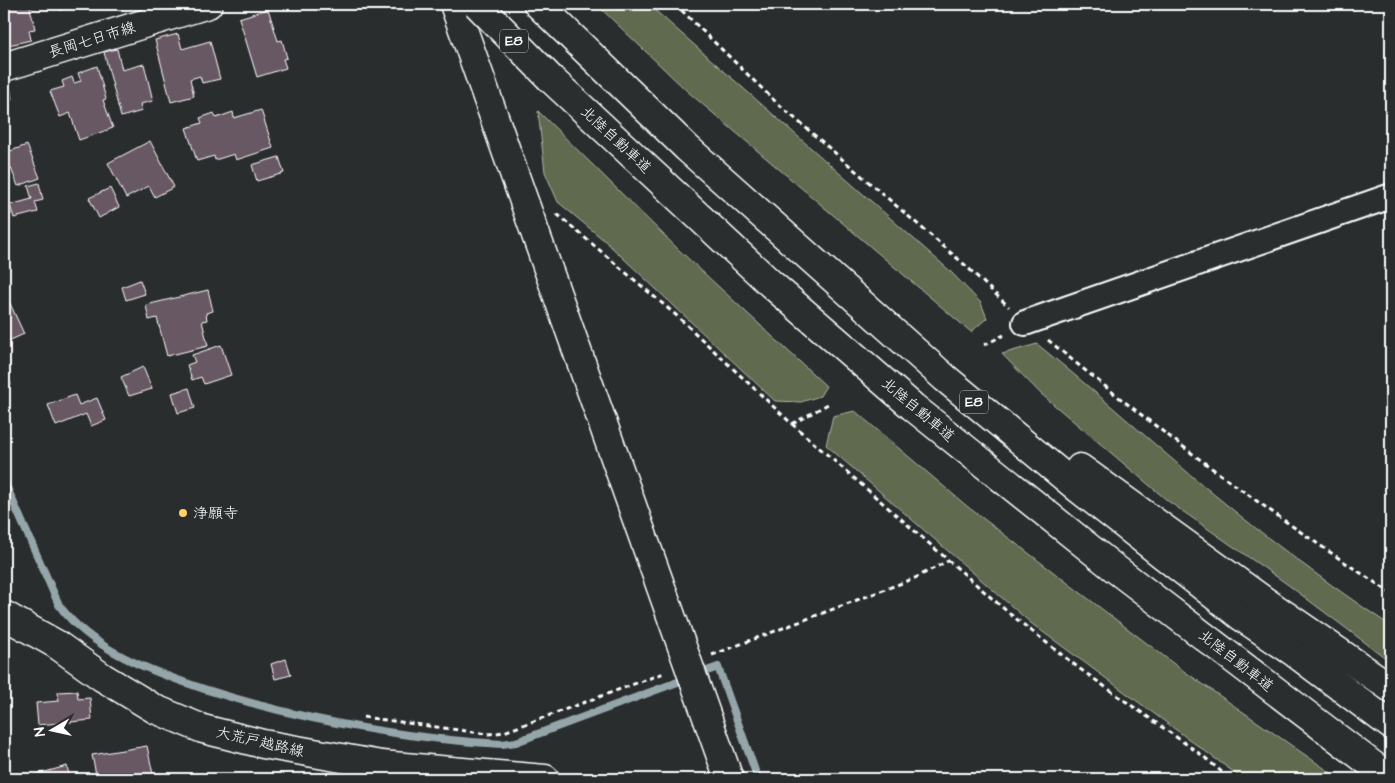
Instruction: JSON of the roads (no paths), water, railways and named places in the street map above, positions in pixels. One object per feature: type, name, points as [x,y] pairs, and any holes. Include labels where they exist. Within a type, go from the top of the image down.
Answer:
[{"type":"main road","name":"長岡七日市線","points":[[4,67],[208,4]]},
{"type":"main road","points":[[454,4],[729,779]]},
{"type":"main road","name":"北陸自動車道","points":[[476,4],[551,78],[770,283],[913,407],[1113,567],[1391,779]]},
{"type":"main road","name":"E8","points":[[538,4],[687,148],[802,253],[945,378],[1079,489],[1242,617],[1295,653],[1391,724]]},
{"type":"main road","name":"E8","points":[[802,253],[949,372],[1263,600],[1391,688]]},
{"type":"main road","name":"大荒戸越路線","points":[[4,615],[56,644],[102,677],[155,709],[203,729],[263,744],[381,765],[545,779]]},
{"type":"street","points":[[1025,323],[1391,196]]},
{"type":"waterway","points":[[4,481],[59,605],[72,621],[105,647],[124,658],[164,675],[241,700],[352,726],[426,737],[502,744],[516,742],[718,667],[758,779]]},
{"type":"place","name":"浄願寺","points":[[183,513]]}]
